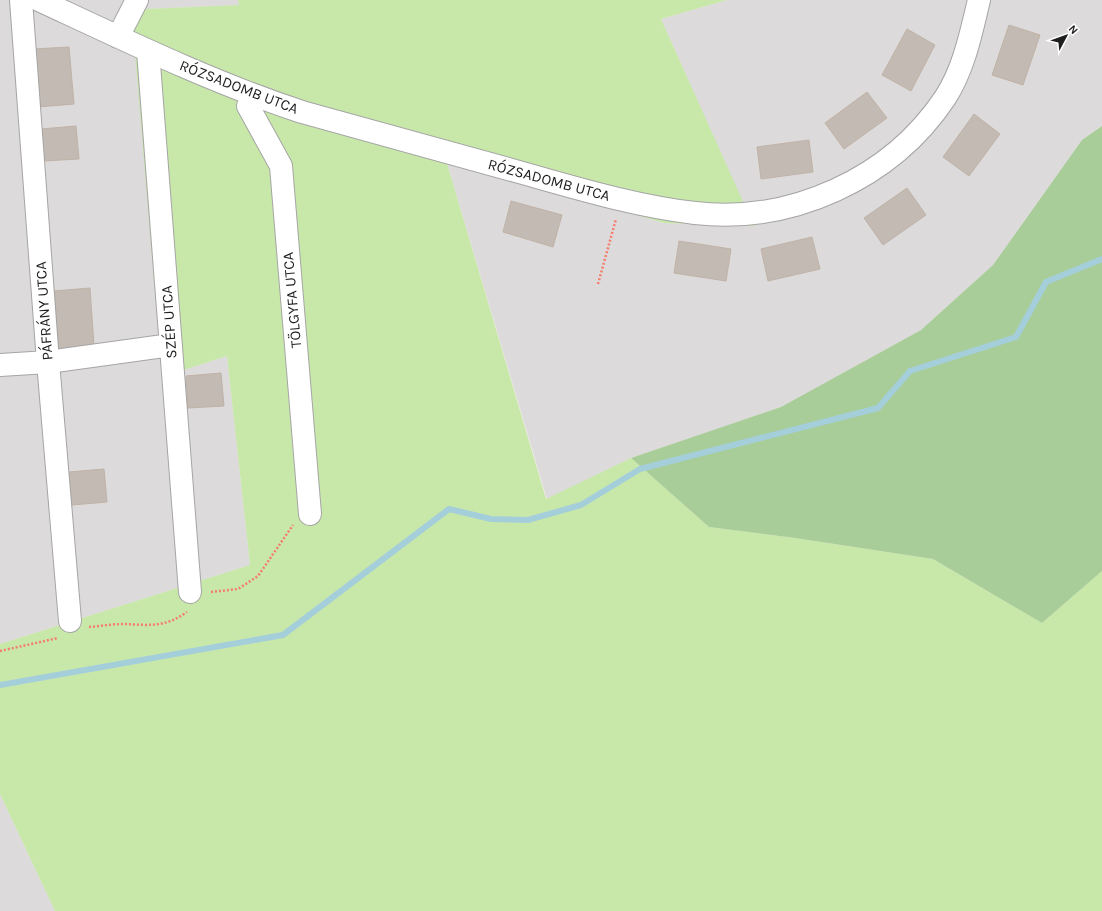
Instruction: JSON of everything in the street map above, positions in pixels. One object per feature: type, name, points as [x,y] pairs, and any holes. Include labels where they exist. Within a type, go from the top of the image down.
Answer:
[{"type":"street","name":"PÁFRÁNY UTCA","points":[[21,0],[48,362],[70,625]]},
{"type":"street","name":"RÓZSADOMB UTCA","points":[[39,0],[148,51],[253,96],[302,112],[622,200],[695,213],[738,214],[781,209],[810,201],[838,190],[864,176],[909,140],[945,98],[960,67],[979,0]]},
{"type":"street","points":[[118,37],[137,0]]},
{"type":"street","name":"SZÉP UTCA","points":[[148,51],[190,592]]},
{"type":"street","name":"TÖLGYFA UTCA","points":[[253,96],[248,106],[281,166],[310,514]]},
{"type":"street","points":[[0,365],[48,362],[171,345]]},
{"type":"path","points":[[598,284],[622,200]]},
{"type":"path","points":[[0,651],[69,635],[70,625],[160,625],[174,620],[187,611],[192,603],[190,592],[216,592],[238,589],[258,576],[290,527],[310,514]]},
{"type":"shaded area","points":[[0,0],[238,0],[239,5],[146,9],[162,377],[227,356],[250,565],[0,644]]},
{"type":"shaded area","points":[[727,0],[1102,0],[1102,126],[1082,140],[993,265],[921,330],[781,407],[631,458],[547,499],[446,160],[664,223],[753,226],[661,19]]},
{"type":"shaded area","points":[[0,794],[55,911],[0,911]]},
{"type":"green space","points":[[238,0],[727,0],[661,19],[754,226],[664,223],[446,160],[546,499],[631,458],[709,527],[795,538],[933,559],[1042,623],[1102,571],[1102,911],[55,911],[0,794],[0,644],[250,565],[227,356],[162,377],[133,29],[146,9],[239,5]]},
{"type":"green space","points":[[1102,126],[1102,571],[1042,623],[933,559],[795,538],[709,527],[631,458],[781,407],[921,330],[993,265],[1082,140]]},
{"type":"building","points":[[1009,25],[1040,35],[1023,85],[992,75]]},
{"type":"building","points":[[907,29],[935,45],[911,91],[882,75]]},
{"type":"building","points":[[69,47],[74,104],[38,107],[34,49]]},
{"type":"building","points":[[867,92],[887,118],[844,149],[825,123]]},
{"type":"building","points":[[974,114],[1000,134],[969,176],[943,157]]},
{"type":"building","points":[[76,126],[79,159],[43,161],[41,129]]},
{"type":"building","points":[[809,140],[813,172],[761,179],[757,147]]},
{"type":"building","points":[[907,188],[926,215],[883,245],[864,218]]},
{"type":"building","points":[[511,201],[562,215],[553,247],[503,232]]},
{"type":"building","points":[[812,237],[820,269],[768,281],[761,249]]},
{"type":"building","points":[[679,241],[731,249],[726,281],[674,273]]},
{"type":"building","points":[[90,288],[94,346],[59,349],[54,291]]},
{"type":"building","points":[[221,373],[224,406],[188,408],[186,376]]},
{"type":"building","points":[[104,469],[107,502],[72,505],[69,472]]},
{"type":"waterway","points":[[0,685],[283,635],[449,509],[491,519],[528,520],[581,505],[640,469],[878,408],[910,371],[1016,337],[1046,282],[1102,259]]}]
